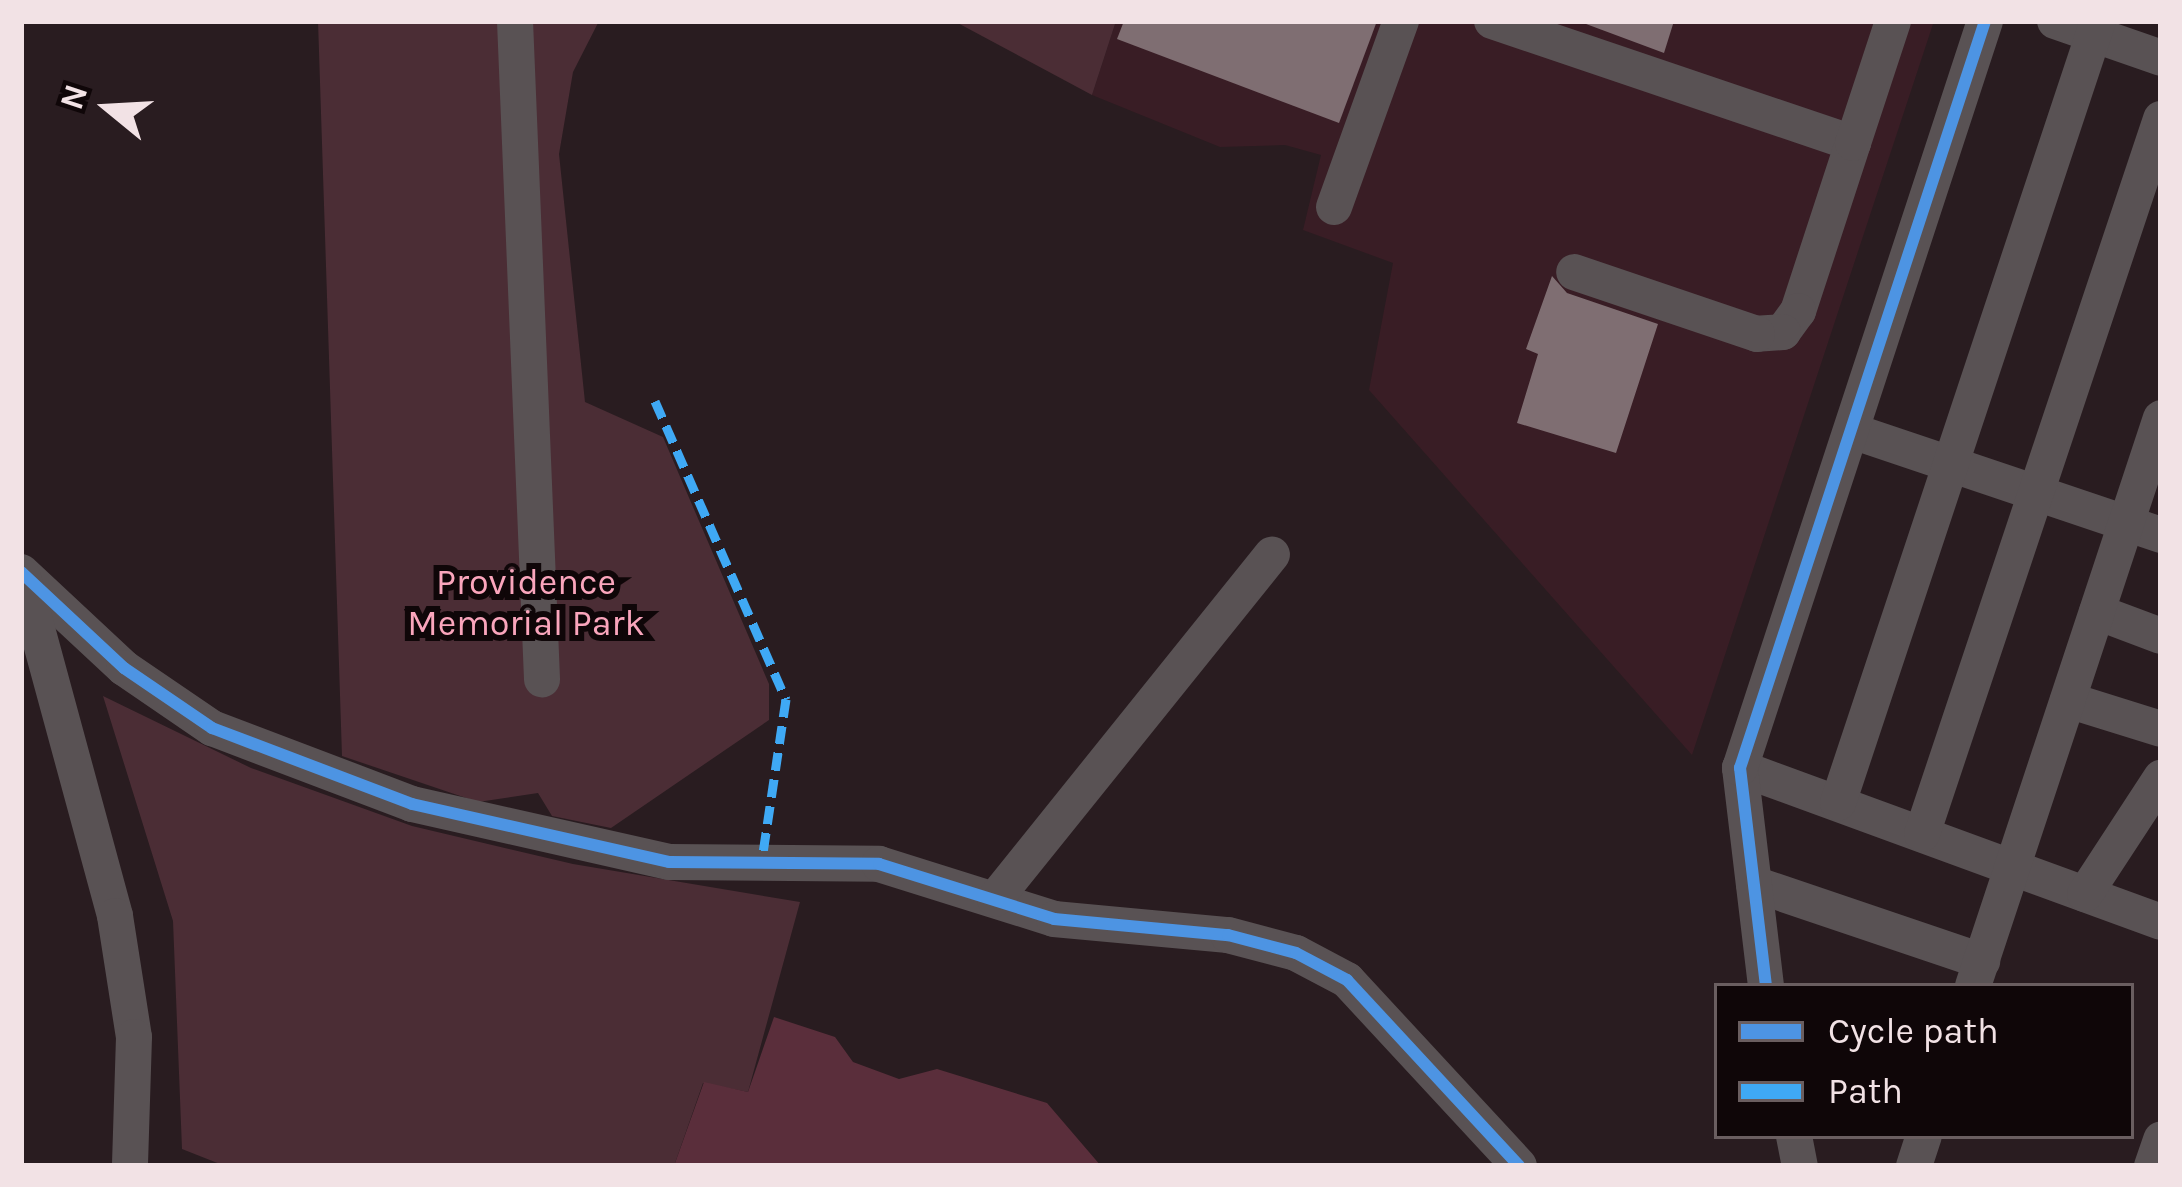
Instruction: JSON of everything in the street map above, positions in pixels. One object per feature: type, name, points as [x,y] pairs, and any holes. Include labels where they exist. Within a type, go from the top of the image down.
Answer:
[{"type":"street","points":[[515,21],[542,679]]},
{"type":"street","points":[[1334,207],[1401,21]]},
{"type":"street","points":[[1492,21],[1852,143]]},
{"type":"street","points":[[1574,272],[1757,334],[1784,332],[1798,311],[1893,21]]},
{"type":"street","points":[[1766,983],[1740,768],[1985,21]]},
{"type":"street","points":[[2055,21],[2096,28],[2161,58]]},
{"type":"street","points":[[1838,803],[2096,28]]},
{"type":"street","points":[[1922,834],[2161,119]]},
{"type":"street","points":[[1754,884],[1978,974],[2097,613],[2143,530],[2161,418]]},
{"type":"street","points":[[1852,431],[2143,530]]},
{"type":"street","points":[[994,899],[1272,554]]},
{"type":"street","points":[[22,573],[124,668],[212,728],[412,805],[669,862],[879,864],[1102,929],[1174,928],[1296,953],[1347,980],[1519,1166]]},
{"type":"street","points":[[22,573],[115,916],[134,1037],[130,1166]]},
{"type":"street","points":[[2097,613],[2161,636]]},
{"type":"street","points":[[2068,700],[2161,729]]},
{"type":"street","points":[[1740,768],[2161,922]]},
{"type":"street","points":[[2085,894],[2161,778]]},
{"type":"street","points":[[2152,1166],[2161,1140]]},
{"type":"shaded area","points":[[1116,21],[1934,21],[1692,755],[1369,390],[1393,263],[1303,230],[1321,155],[1285,145],[1220,147],[1092,95]]},
{"type":"shaded area","points":[[774,1017],[835,1037],[853,1062],[899,1079],[937,1069],[1047,1103],[1101,1166],[674,1166],[704,1082],[748,1092]]},
{"type":"green space","name":"Providence Memorial Park","points":[[318,21],[599,21],[573,72],[559,154],[585,402],[663,437],[769,684],[769,720],[611,828],[552,816],[538,793],[478,802],[342,756]]},
{"type":"green space","points":[[954,21],[1116,21],[1092,95]]},
{"type":"green space","points":[[103,696],[251,768],[412,826],[573,864],[800,902],[748,1092],[703,1083],[674,1166],[225,1166],[182,1149],[173,921]]},
{"type":"building","points":[[1124,21],[1377,21],[1339,123],[1117,39]]},
{"type":"building","points":[[1578,21],[1674,21],[1664,53]]},
{"type":"building","points":[[1552,276],[1567,293],[1658,324],[1616,453],[1517,423],[1538,354],[1526,349]]},
{"type":"marked path","points":[[655,401],[786,699],[762,860]]},
{"type":"cycle path","points":[[1766,983],[1740,768],[1985,21]]},
{"type":"cycle path","points":[[21,572],[124,668],[212,728],[412,804],[669,862],[879,864],[1054,919],[1228,935],[1296,953],[1347,980],[1519,1166]]}]
